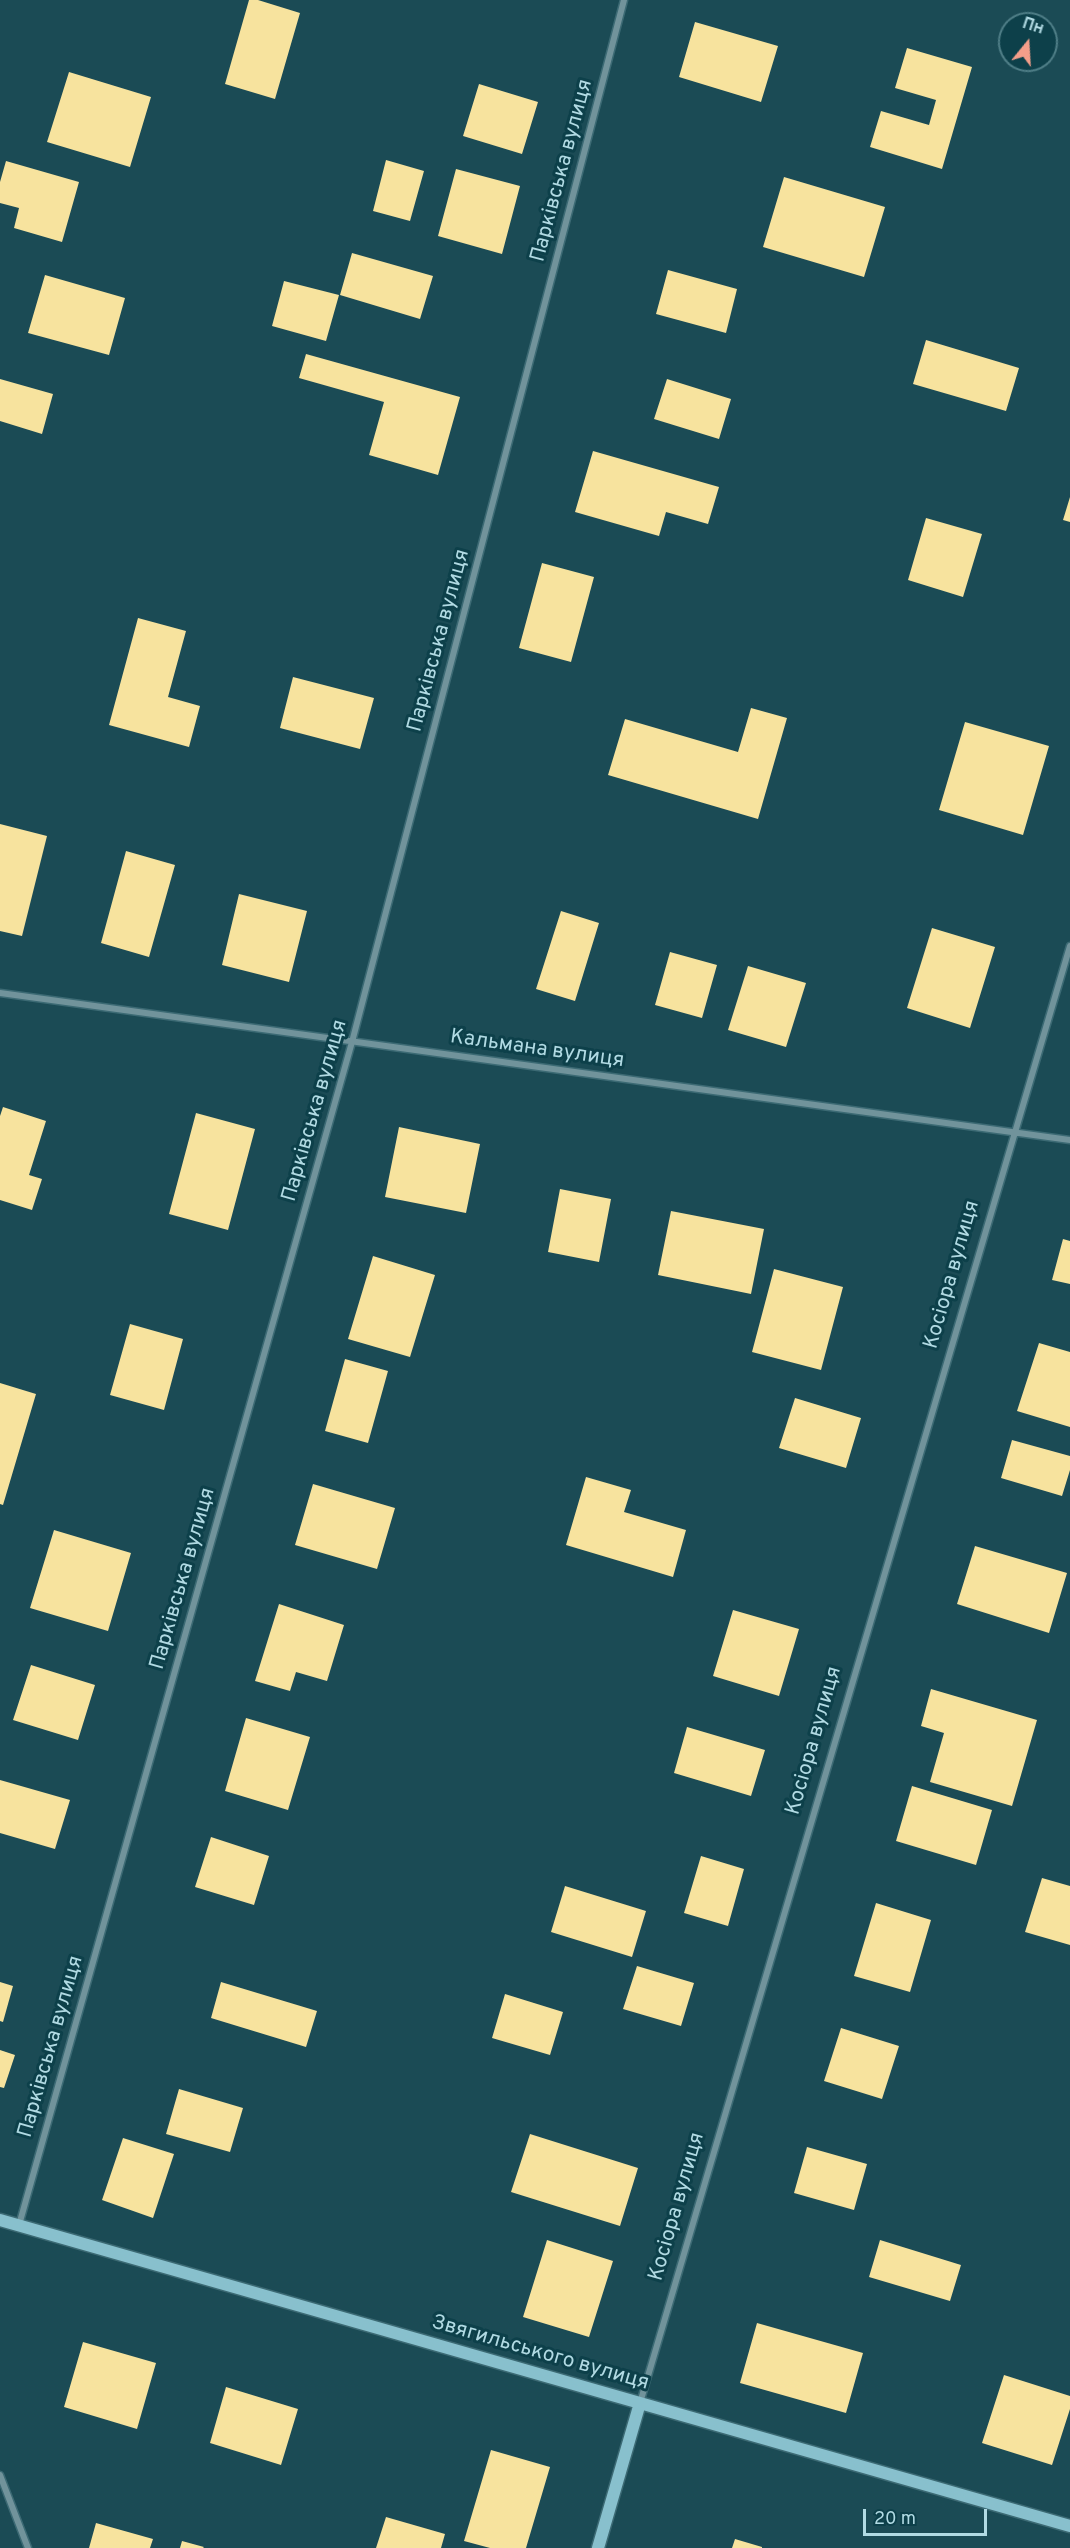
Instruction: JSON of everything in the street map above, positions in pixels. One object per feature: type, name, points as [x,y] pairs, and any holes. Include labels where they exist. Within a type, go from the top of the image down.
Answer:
[{"type":"street","name":"Парківська вулиця","points":[[19,2225],[352,1042],[624,0]]},
{"type":"street","name":"Косіора вулиця","points":[[598,2548],[1070,946]]},
{"type":"street","name":"Кальмана вулиця","points":[[0,993],[1070,1140]]},
{"type":"street","name":"Звягильського вулиця","points":[[0,2220],[1070,2526]]},
{"type":"street","points":[[0,2475],[28,2548]]},
{"type":"building","points":[[249,0],[258,0],[300,13],[275,99],[225,84]]},
{"type":"building","points":[[695,22],[778,46],[761,102],[679,77]]},
{"type":"building","points":[[907,48],[972,67],[942,169],[870,147],[881,111],[929,125],[936,100],[895,88]]},
{"type":"building","points":[[69,72],[151,97],[130,167],[47,142]]},
{"type":"building","points":[[479,84],[538,102],[522,154],[463,136]]},
{"type":"building","points":[[386,160],[424,171],[410,221],[373,211]]},
{"type":"building","points":[[6,161],[79,182],[62,242],[14,228],[19,208],[0,203],[0,182]]},
{"type":"building","points":[[456,169],[520,186],[502,254],[438,236]]},
{"type":"building","points":[[784,177],[885,207],[864,277],[763,247]]},
{"type":"building","points":[[352,253],[433,276],[420,319],[340,295]]},
{"type":"building","points":[[668,270],[737,289],[726,333],[656,314]]},
{"type":"building","points":[[45,275],[125,298],[109,355],[28,333]]},
{"type":"building","points":[[284,281],[339,295],[326,341],[272,326]]},
{"type":"building","points":[[926,340],[1019,368],[1006,411],[913,384]]},
{"type":"building","points":[[306,354],[460,397],[438,475],[369,455],[384,402],[299,378]]},
{"type":"building","points":[[0,379],[53,394],[42,434],[0,421]]},
{"type":"building","points":[[667,379],[731,399],[719,439],[654,419]]},
{"type":"building","points":[[593,451],[719,487],[708,524],[666,512],[659,536],[575,512]]},
{"type":"building","points":[[1070,497],[1070,522],[1063,520]]},
{"type":"building","points":[[926,518],[982,534],[963,597],[908,580]]},
{"type":"building","points":[[542,563],[594,577],[571,662],[519,648]]},
{"type":"building","points":[[138,618],[186,631],[168,697],[200,706],[189,747],[109,725]]},
{"type":"building","points":[[293,677],[374,698],[360,749],[280,728]]},
{"type":"building","points":[[751,708],[787,718],[758,819],[608,775],[625,719],[738,752]]},
{"type":"building","points":[[965,722],[1049,746],[1023,835],[939,810]]},
{"type":"building","points":[[0,824],[47,836],[22,936],[0,931]]},
{"type":"building","points":[[126,851],[175,865],[149,957],[101,943]]},
{"type":"building","points":[[239,894],[307,911],[289,982],[222,965]]},
{"type":"building","points":[[561,911],[599,923],[575,1001],[536,989]]},
{"type":"building","points":[[932,928],[995,947],[970,1028],[907,1008]]},
{"type":"building","points":[[670,952],[717,965],[702,1018],[655,1005]]},
{"type":"building","points":[[748,966],[806,983],[786,1047],[728,1030]]},
{"type":"building","points":[[3,1107],[46,1121],[29,1175],[42,1179],[32,1210],[0,1200],[0,1116]]},
{"type":"building","points":[[196,1113],[255,1129],[228,1230],[169,1214]]},
{"type":"building","points":[[399,1127],[480,1144],[466,1213],[385,1197]]},
{"type":"building","points":[[560,1189],[611,1199],[599,1262],[548,1252]]},
{"type":"building","points":[[671,1211],[764,1229],[751,1294],[658,1275]]},
{"type":"building","points":[[1063,1239],[1070,1241],[1070,1284],[1052,1280]]},
{"type":"building","points":[[373,1256],[435,1275],[410,1357],[348,1339]]},
{"type":"building","points":[[774,1269],[843,1287],[821,1370],[752,1352]]},
{"type":"building","points":[[130,1324],[183,1339],[164,1410],[110,1395]]},
{"type":"building","points":[[1039,1343],[1070,1352],[1070,1427],[1017,1411]]},
{"type":"building","points":[[345,1359],[388,1371],[368,1443],[325,1431]]},
{"type":"building","points":[[0,1383],[36,1394],[3,1505],[0,1504]]},
{"type":"building","points":[[795,1398],[861,1418],[846,1468],[779,1448]]},
{"type":"building","points":[[1012,1440],[1070,1456],[1070,1470],[1062,1496],[1001,1478]]},
{"type":"building","points":[[586,1477],[631,1490],[624,1512],[686,1530],[673,1577],[566,1545]]},
{"type":"building","points":[[313,1484],[395,1508],[377,1569],[295,1545]]},
{"type":"building","points":[[54,1530],[131,1553],[108,1631],[30,1608]]},
{"type":"building","points":[[975,1546],[1067,1573],[1049,1633],[957,1604]]},
{"type":"building","points":[[279,1604],[344,1625],[327,1681],[296,1672],[290,1691],[255,1681]]},
{"type":"building","points":[[733,1610],[799,1629],[779,1696],[713,1676]]},
{"type":"building","points":[[31,1665],[95,1685],[78,1740],[13,1720]]},
{"type":"building","points":[[931,1689],[1037,1720],[1012,1806],[930,1782],[944,1733],[921,1726]]},
{"type":"building","points":[[246,1718],[310,1737],[288,1810],[225,1791]]},
{"type":"building","points":[[687,1727],[765,1750],[751,1796],[674,1773]]},
{"type":"building","points":[[0,1780],[70,1800],[55,1849],[0,1833]]},
{"type":"building","points":[[912,1786],[992,1810],[976,1865],[896,1841]]},
{"type":"building","points":[[211,1837],[269,1856],[254,1905],[195,1887]]},
{"type":"building","points":[[701,1856],[744,1869],[728,1926],[684,1913]]},
{"type":"building","points":[[1042,1878],[1070,1886],[1070,1945],[1025,1932]]},
{"type":"building","points":[[565,1886],[646,1911],[632,1957],[551,1932]]},
{"type":"building","points":[[876,1903],[931,1920],[910,1992],[854,1976]]},
{"type":"building","points":[[637,1966],[694,1983],[681,2026],[623,2009]]},
{"type":"building","points":[[0,1982],[13,1986],[3,2022],[0,2021]]},
{"type":"building","points":[[221,1982],[317,2011],[306,2047],[211,2018]]},
{"type":"building","points":[[505,1994],[563,2012],[550,2055],[492,2038]]},
{"type":"building","points":[[841,2028],[899,2046],[882,2099],[824,2081]]},
{"type":"building","points":[[0,2050],[15,2055],[4,2088],[0,2087]]},
{"type":"building","points":[[179,2089],[243,2108],[230,2152],[166,2134]]},
{"type":"building","points":[[530,2134],[638,2168],[620,2226],[511,2192]]},
{"type":"building","points":[[123,2138],[174,2154],[153,2218],[102,2200]]},
{"type":"building","points":[[807,2147],[867,2164],[854,2210],[794,2193]]},
{"type":"building","points":[[547,2240],[613,2261],[589,2337],[523,2317]]},
{"type":"building","points":[[880,2240],[961,2265],[950,2301],[869,2277]]},
{"type":"building","points":[[757,2323],[863,2353],[846,2413],[740,2383]]},
{"type":"building","points":[[83,2342],[156,2363],[137,2429],[64,2407]]},
{"type":"building","points":[[1004,2375],[1070,2396],[1070,2409],[1052,2465],[982,2443]]},
{"type":"building","points":[[226,2387],[298,2409],[281,2465],[210,2443]]},
{"type":"building","points":[[491,2450],[550,2467],[526,2548],[490,2548],[464,2541]]},
{"type":"building","points":[[386,2517],[445,2534],[441,2548],[376,2548]]},
{"type":"building","points":[[96,2523],[153,2539],[150,2548],[89,2548]]},
{"type":"building","points":[[735,2539],[762,2547],[762,2548],[732,2548]]},
{"type":"building","points":[[182,2541],[204,2547],[180,2548]]}]
